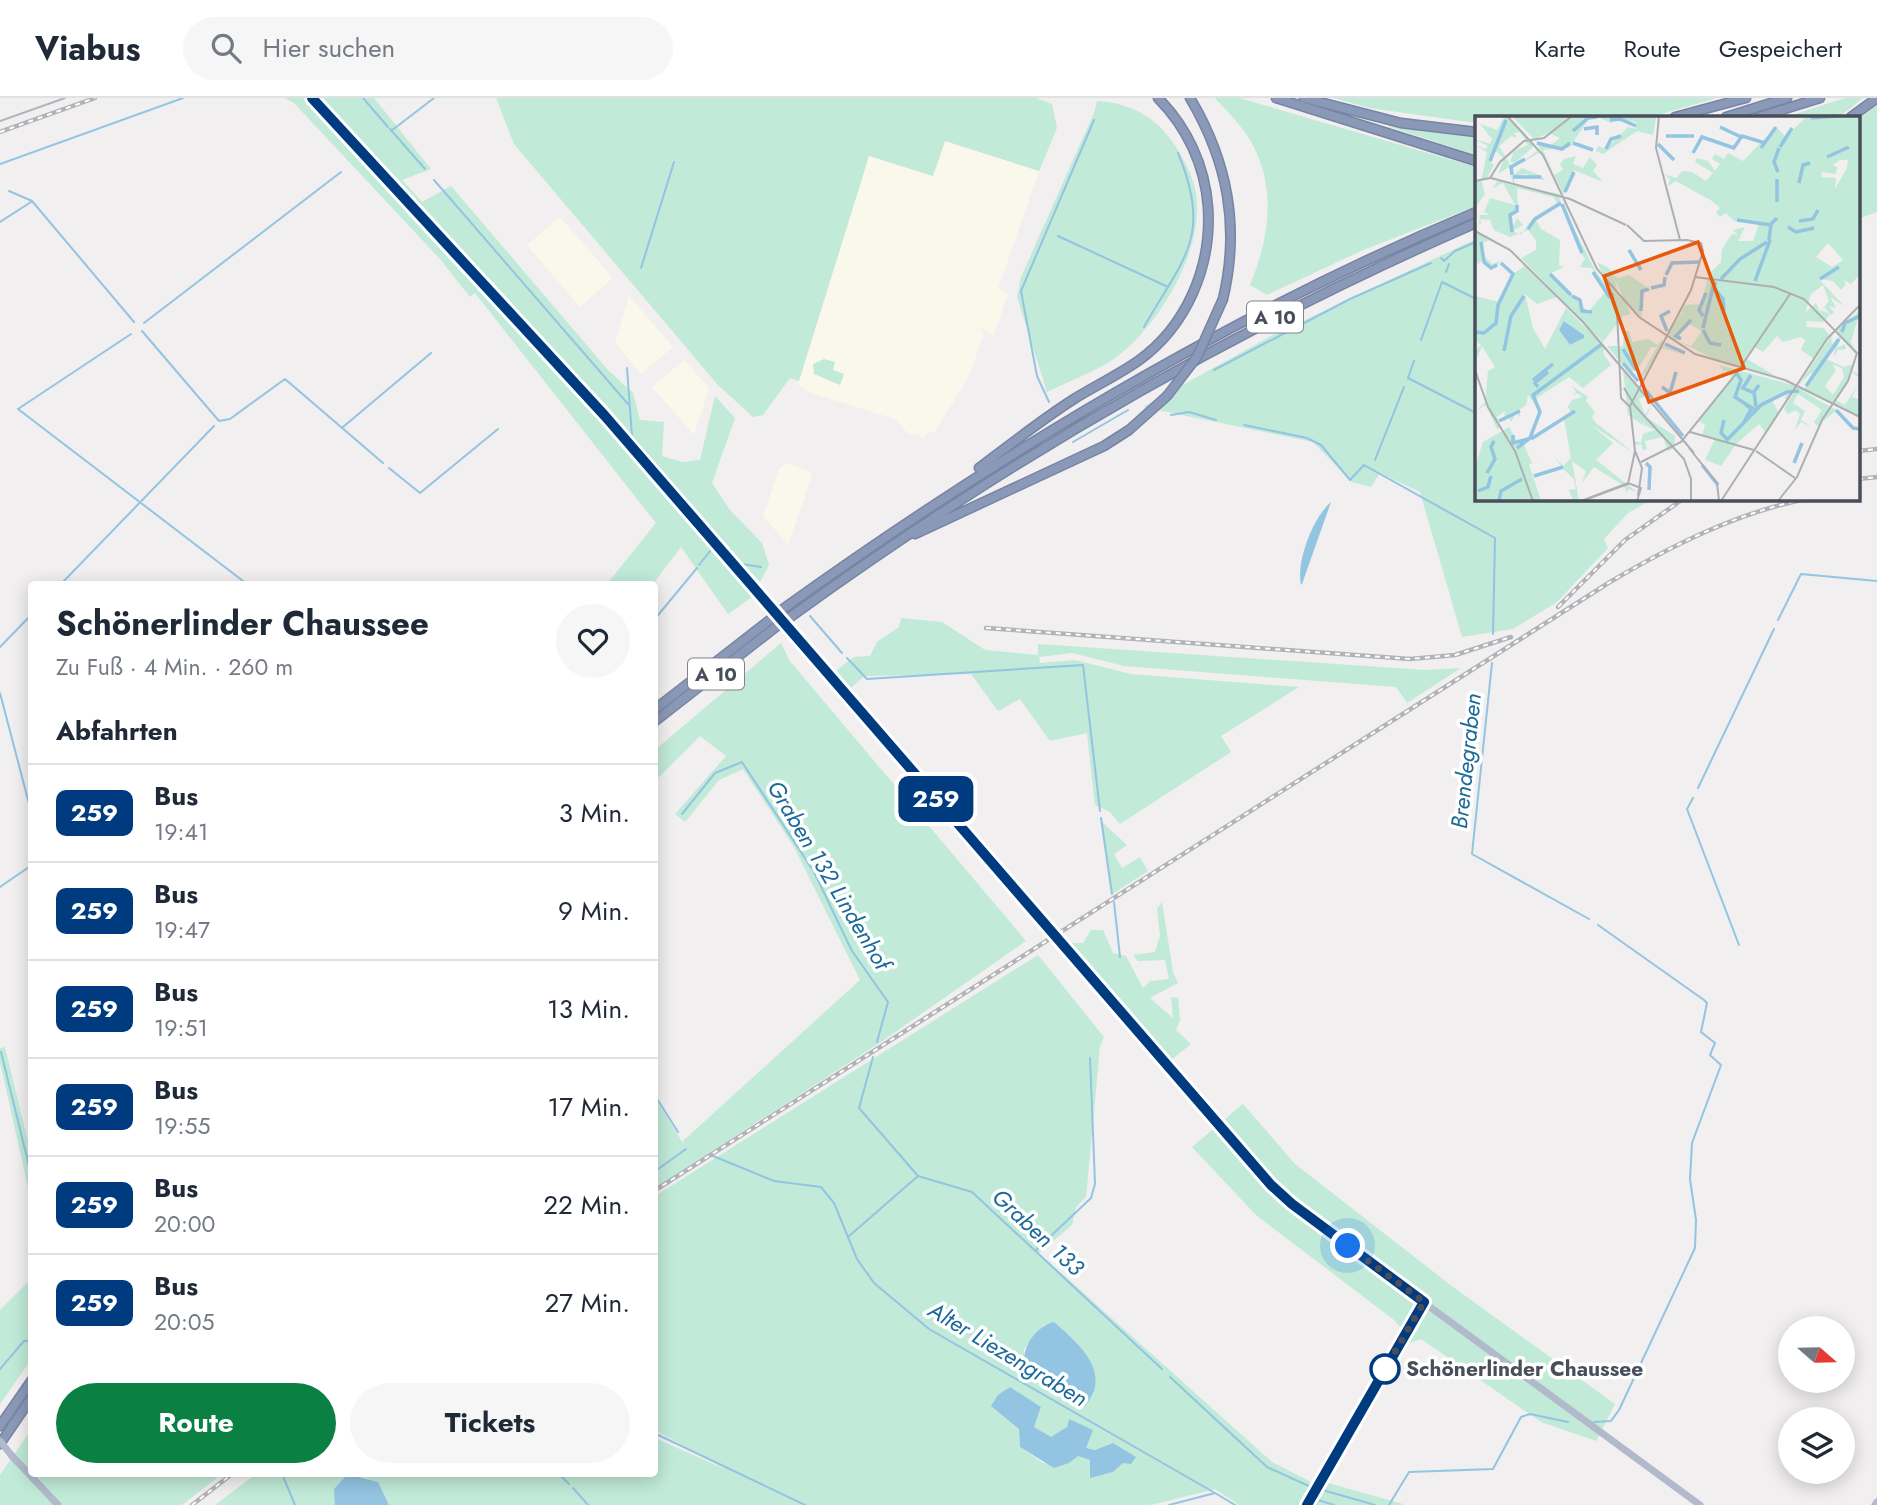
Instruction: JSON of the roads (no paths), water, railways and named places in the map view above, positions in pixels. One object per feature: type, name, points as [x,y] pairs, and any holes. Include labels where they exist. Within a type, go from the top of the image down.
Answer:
[{"type":"highway","points":[[947,495],[1049,416],[1148,353],[1172,328],[1189,302],[1206,248],[1207,194],[1193,148],[1182,127],[1158,98]]},
{"type":"highway","points":[[895,541],[1094,451],[1129,430],[1167,396],[1197,357],[1223,299],[1231,258],[1233,221],[1228,190],[1210,134],[1190,98]]},
{"type":"highway","points":[[1276,98],[1346,115],[1475,132]]},
{"type":"highway","points":[[1304,98],[1475,161]]},
{"type":"highway","points":[[1679,116],[1746,98]]},
{"type":"highway","points":[[1729,116],[1787,98]]},
{"type":"highway","points":[[1762,116],[1820,98]]},
{"type":"highway","points":[[1852,116],[1877,98]]},
{"type":"highway","name":"A 10","points":[[658,719],[774,623],[783,610],[947,495],[1068,419],[1274,303],[1475,212]]},
{"type":"highway","name":"A 10","points":[[658,707],[774,623],[789,618],[895,541],[1080,424],[1176,369],[1326,291],[1475,223]]},
{"type":"highway","points":[[0,1426],[28,1386]]},
{"type":"highway","points":[[0,1442],[28,1403]]},
{"type":"main road","points":[[312,98],[605,416],[1271,1185],[1292,1204],[1700,1505]]},
{"type":"main road","points":[[1307,1505],[1424,1302]]},
{"type":"main road","points":[[0,1442],[28,1473]]},
{"type":"main road","points":[[32,1477],[58,1505]]},
{"type":"water","points":[[1331,502],[1301,585],[1301,564],[1307,540],[1318,518]]},
{"type":"water","points":[[1054,1322],[1082,1350],[1094,1371],[1092,1394],[1084,1407],[1011,1366],[1014,1361],[1024,1361],[1026,1348],[1033,1337],[1042,1327]]},
{"type":"water","points":[[1010,1387],[1041,1407],[1034,1427],[1051,1437],[1067,1427],[1069,1419],[1093,1430],[1086,1448],[1095,1450],[1113,1443],[1136,1457],[1131,1464],[1123,1463],[1113,1472],[1090,1478],[1090,1460],[1078,1456],[1069,1463],[1054,1468],[1020,1447],[1019,1429],[991,1406],[998,1395]]},
{"type":"water","points":[[345,1477],[359,1477],[378,1482],[389,1505],[335,1505],[334,1489]]},
{"type":"waterway","points":[[0,164],[183,98]]},
{"type":"waterway","points":[[363,98],[388,127]]},
{"type":"waterway","points":[[391,131],[434,98]]},
{"type":"waterway","points":[[1049,402],[1037,376],[1021,291],[1094,120]]},
{"type":"waterway","points":[[390,129],[425,169]]},
{"type":"waterway","points":[[1144,327],[1181,264],[1193,227],[1193,206],[1178,153]]},
{"type":"waterway","points":[[641,268],[674,162]]},
{"type":"waterway","points":[[144,323],[341,172]]},
{"type":"waterway","points":[[434,180],[628,404]]},
{"type":"waterway","points":[[9,191],[32,201],[134,322]]},
{"type":"waterway","points":[[0,222],[31,202]]},
{"type":"waterway","points":[[1058,236],[1168,287]]},
{"type":"waterway","points":[[1441,258],[1444,261],[1455,251],[1475,242]]},
{"type":"waterway","points":[[1214,370],[1350,299],[1431,263]]},
{"type":"waterway","points":[[1446,272],[1449,264]]},
{"type":"waterway","points":[[1421,340],[1442,282],[1475,298]]},
{"type":"waterway","points":[[142,331],[219,421],[230,419],[285,379],[383,463]]},
{"type":"waterway","points":[[131,334],[18,409],[243,581]]},
{"type":"waterway","points":[[343,427],[431,353]]},
{"type":"waterway","points":[[1414,361],[1408,378],[1475,412]]},
{"type":"waterway","points":[[627,368],[632,436],[742,564],[761,567]]},
{"type":"waterway","points":[[1375,460],[1404,387]]},
{"type":"waterway","points":[[1073,442],[1128,410]]},
{"type":"waterway","points":[[1171,415],[1189,412],[1216,420]]},
{"type":"waterway","name":"Brendegraben","points":[[1244,425],[1307,438],[1321,445],[1350,480],[1364,465],[1495,538],[1493,634]]},
{"type":"waterway","points":[[64,581],[214,426]]},
{"type":"waterway","points":[[389,468],[420,493],[498,429]]},
{"type":"waterway","points":[[699,565],[711,550]]},
{"type":"waterway","points":[[658,615],[697,568]]},
{"type":"waterway","points":[[1778,620],[1801,574],[1877,581]]},
{"type":"waterway","points":[[810,616],[842,653]]},
{"type":"waterway","points":[[0,647],[28,618]]},
{"type":"waterway","points":[[1698,788],[1774,629]]},
{"type":"waterway","points":[[847,658],[867,679],[1083,665],[1100,811]]},
{"type":"waterway","name":"Brendegraben","points":[[1492,663],[1472,854],[1589,919]]},
{"type":"waterway","points":[[0,693],[28,800]]},
{"type":"waterway","name":"Graben 132 Lindenhof","points":[[682,814],[715,773],[742,762],[814,872],[852,951],[888,1002],[877,1042]]},
{"type":"waterway","points":[[1693,798],[1687,809],[1739,945]]},
{"type":"waterway","points":[[1101,818],[1112,894]]},
{"type":"waterway","points":[[0,887],[28,868]]},
{"type":"waterway","points":[[1114,902],[1120,957]]},
{"type":"waterway","name":"Brendegraben","points":[[1594,1422],[1611,1421],[1619,1410],[1695,1248],[1696,1220],[1690,1179],[1692,1143],[1721,1065],[1710,1055],[1715,1043],[1701,1032],[1707,1003],[1598,925]]},
{"type":"waterway","points":[[1,1052],[28,1162]]},
{"type":"waterway","name":"Graben 132 Lindenhof","points":[[873,1057],[859,1108],[918,1176]]},
{"type":"waterway","points":[[1036,1250],[1091,1198],[1095,1184],[1090,1058]]},
{"type":"waterway","points":[[658,1100],[678,1132]]},
{"type":"waterway","name":"Alter Liezengraben","points":[[658,1169],[686,1149]]},
{"type":"waterway","name":"Alter Liezengraben","points":[[713,1156],[774,1181],[821,1187],[834,1203],[857,1259],[874,1283],[929,1329],[1215,1493]]},
{"type":"waterway","name":"Graben 133","points":[[848,1237],[918,1176],[972,1192],[1162,1369]]},
{"type":"waterway","points":[[0,1369],[24,1341],[28,1341]]},
{"type":"waterway","name":"Graben 133","points":[[1170,1377],[1267,1467],[1311,1487]]},
{"type":"waterway","name":"Brendegraben","points":[[1389,1505],[1409,1472],[1493,1469],[1521,1417],[1530,1414],[1568,1422]]},
{"type":"waterway","points":[[658,1435],[805,1505]]},
{"type":"waterway","points":[[283,1477],[295,1505]]},
{"type":"waterway","points":[[562,1477],[569,1484]]},
{"type":"waterway","points":[[573,1488],[588,1505]]},
{"type":"waterway","name":"Graben 133","points":[[1319,1489],[1375,1505]]},
{"type":"waterway","points":[[1169,1505],[1215,1493],[1235,1505]]},
{"type":"waterway","points":[[1316,1505],[1318,1500],[1334,1505]]},
{"type":"tram line","points":[[0,121],[65,98]]},
{"type":"railway","points":[[0,132],[95,98]]},
{"type":"railway","points":[[1860,451],[1877,449]]},
{"type":"railway","points":[[1860,479],[1877,477]]},
{"type":"railway","points":[[1558,607],[1625,540],[1682,500]]},
{"type":"railway","points":[[658,1188],[1610,582],[1705,532],[1754,513],[1802,500]]},
{"type":"railway","points":[[986,628],[1410,659],[1455,655],[1511,637]]},
{"type":"railway","points":[[192,1505],[228,1477]]},
{"type":"place","name":"Schönerlinder Chaussee","points":[[1385,1369]]}]
